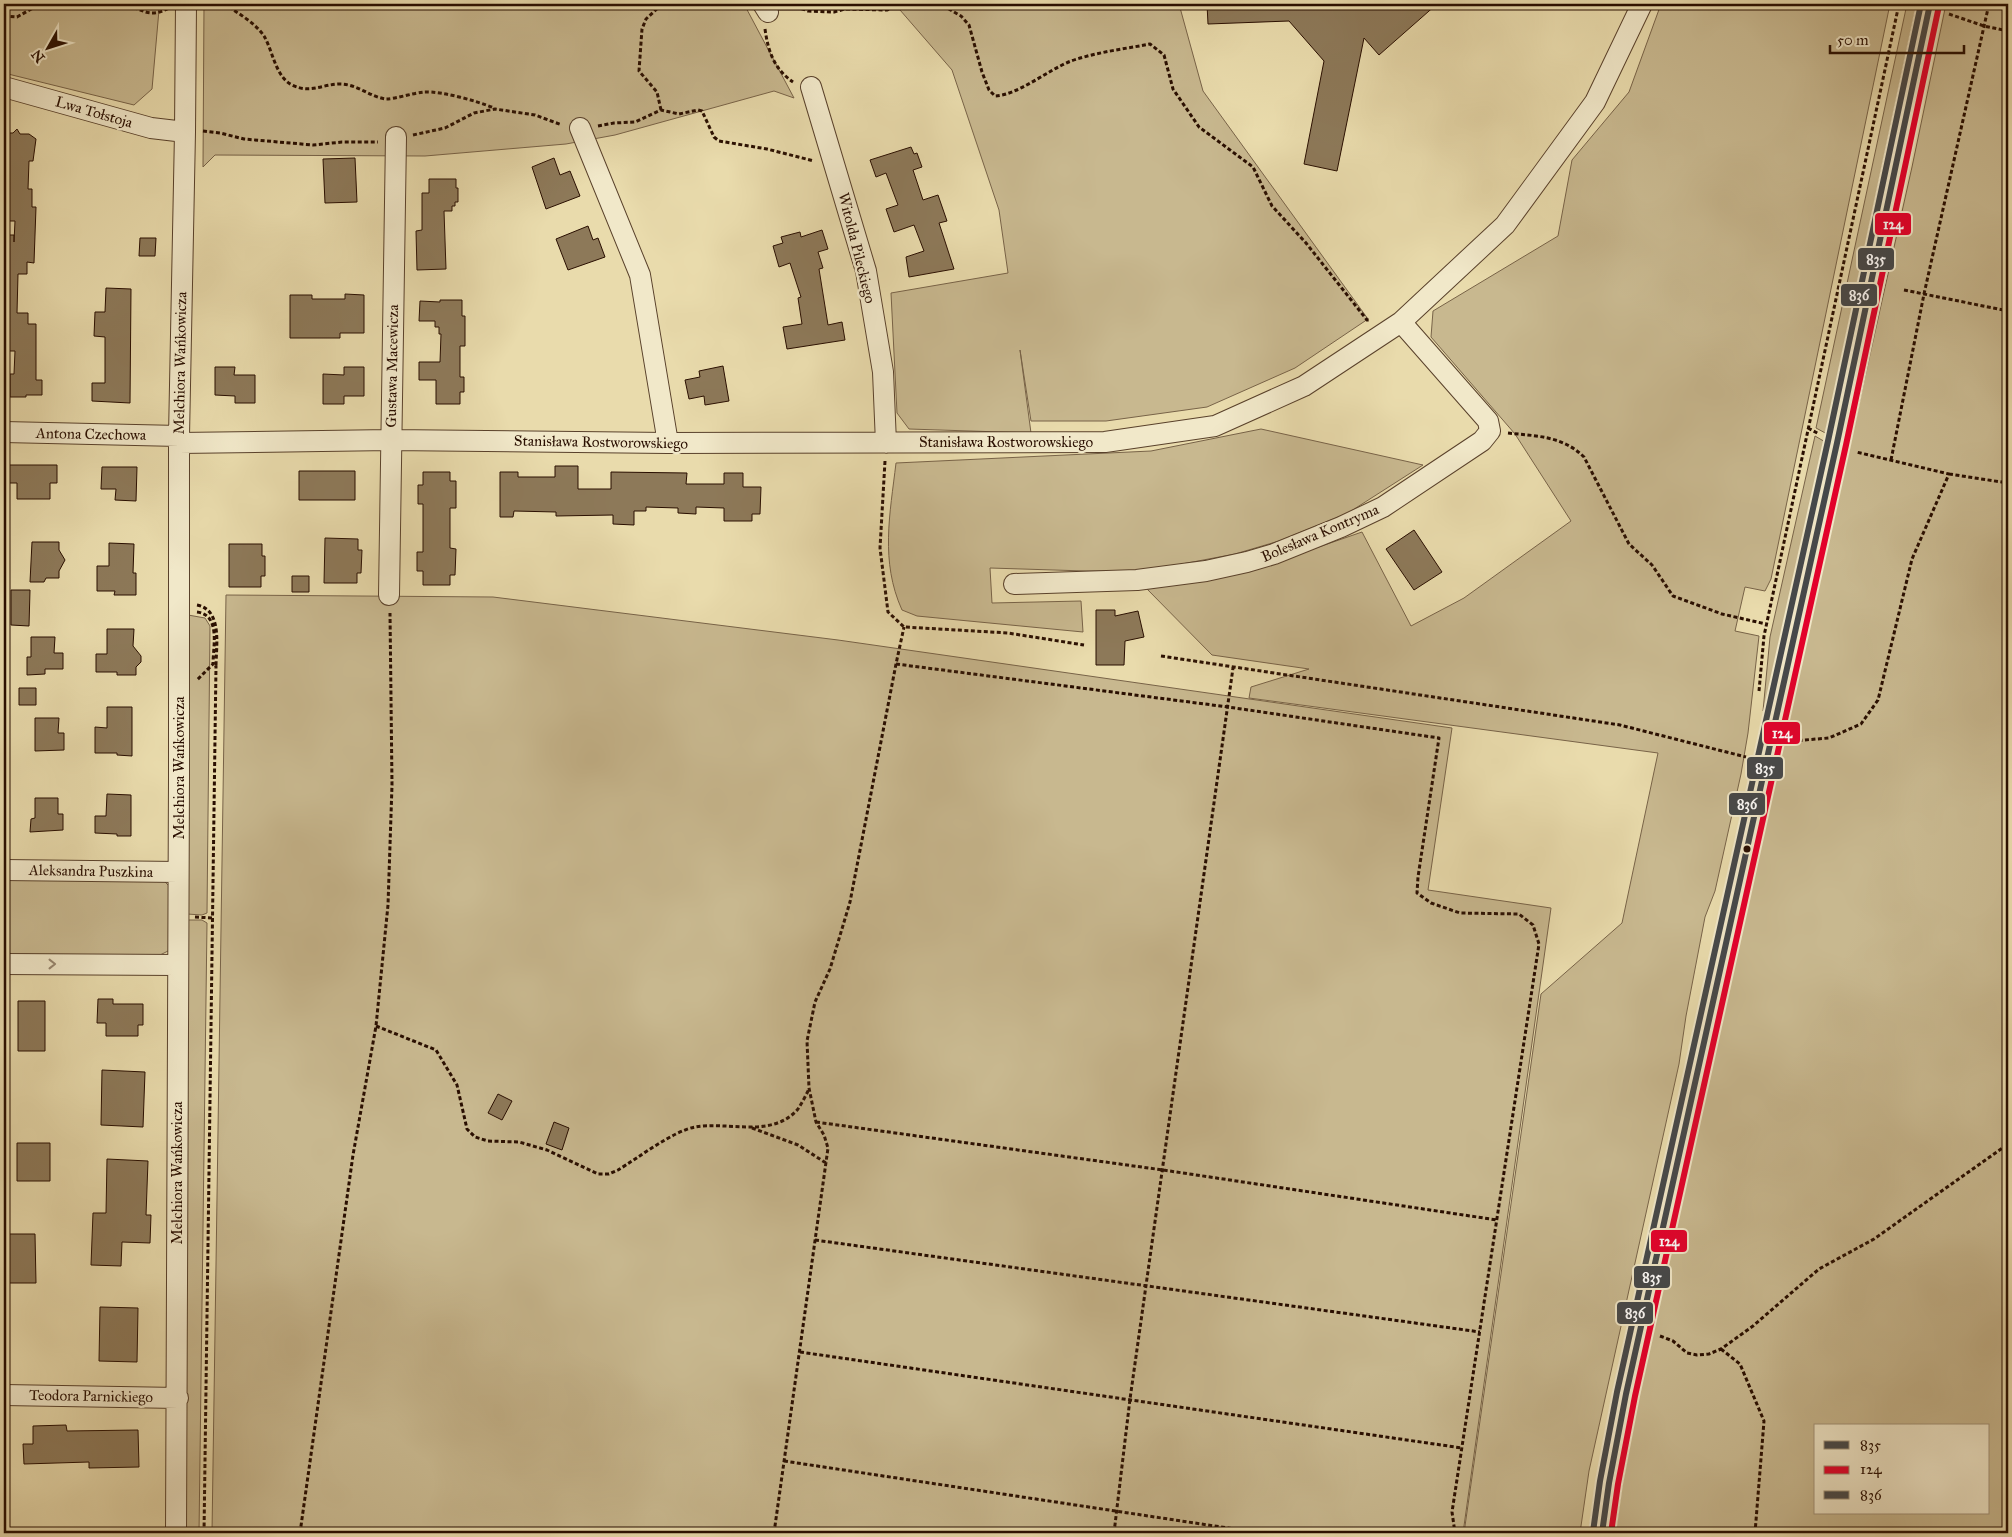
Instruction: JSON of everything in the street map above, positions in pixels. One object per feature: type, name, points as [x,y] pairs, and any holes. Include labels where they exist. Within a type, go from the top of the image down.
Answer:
[{"type":"street","name":"Stanisława Rostworowskiego","points":[[179,439],[668,444],[1105,442],[1215,426],[1304,386],[1401,322],[1505,225],[1595,102],[1642,4]]},
{"type":"street","name":"Melchiora Wańkowicza","points":[[176,1533],[178,1398],[179,439],[185,130],[180,5]]},
{"type":"street","points":[[1602,1533],[1609,1483],[1641,1330],[1837,444],[1930,6]]},
{"type":"street","name":"Lwa Tołstoja","points":[[4,87],[151,128],[185,130]]},
{"type":"street","name":"Witolda Pileckiego","points":[[811,87],[866,271],[883,372],[886,443]]},
{"type":"street","points":[[580,128],[640,275],[668,444]]},
{"type":"street","name":"Gustawa Macewicza","points":[[389,595],[396,137]]},
{"type":"street","points":[[1401,322],[1488,421],[1490,431]]},
{"type":"street","name":"Bolesława Kontryma","points":[[1014,584],[1137,580],[1206,571],[1274,554],[1341,527],[1383,507],[1482,441],[1490,431]]},
{"type":"street","name":"Antona Czechowa","points":[[4,432],[179,439]]},
{"type":"street","name":"Aleksandra Puszkina","points":[[4,870],[178,872]]},
{"type":"street","points":[[4,964],[177,965]]},
{"type":"street","name":"Teodora Parnickiego","points":[[4,1394],[178,1398]]},
{"type":"path","points":[[4,16],[17,17],[40,4]]},
{"type":"path","points":[[120,4],[151,14],[160,13],[180,5]]},
{"type":"path","points":[[661,110],[657,92],[639,71],[642,29],[646,19],[662,4]]},
{"type":"path","points":[[811,87],[799,86],[785,77],[768,51],[764,26],[765,8],[789,4],[808,12],[834,12],[845,10],[887,10],[900,6],[942,5],[961,16],[969,25],[982,72],[989,90],[996,96],[1006,96],[1047,72],[1071,62],[1099,53],[1150,44],[1164,55],[1173,89],[1199,127],[1253,167],[1272,206],[1306,243],[1367,320],[1401,322]]},
{"type":"path","points":[[1891,460],[1924,294],[1989,4]]},
{"type":"path","points":[[1930,6],[1984,26],[2008,31]]},
{"type":"path","points":[[229,8],[245,17],[264,37],[284,78],[292,85],[314,90],[339,84],[350,84],[374,97],[389,99],[404,94],[426,92],[477,101],[495,109],[535,115],[564,126],[580,128],[635,122],[661,110],[679,114],[698,110],[702,112],[714,137],[719,141],[767,149],[815,162],[833,157]]},
{"type":"path","points":[[185,130],[220,132],[244,139],[313,145],[342,142],[378,142],[445,128],[474,113],[495,109]]},
{"type":"path","points":[[1904,290],[2008,311]]},
{"type":"path","points":[[1808,428],[1855,452],[1949,474],[2008,484]]},
{"type":"path","points":[[1490,431],[1550,437],[1575,448],[1584,457],[1629,544],[1652,565],[1673,596],[1722,614],[1766,624]]},
{"type":"path","points":[[886,443],[880,548],[888,612],[904,627],[1008,634],[1084,645]]},
{"type":"path","points":[[1161,656],[1620,725],[1769,752],[1829,738],[1861,724],[1878,700],[1912,559],[1949,474]]},
{"type":"path","points":[[300,1533],[353,1155],[376,1026],[388,905],[391,794],[389,595]]},
{"type":"path","points":[[774,1533],[828,1148],[824,1135],[816,1122],[810,1088],[807,1041],[815,1002],[830,969],[850,902],[904,627]]},
{"type":"path","points":[[204,1533],[216,666],[213,664]]},
{"type":"path","points":[[896,664],[1228,707],[1439,738],[1417,893],[1431,903],[1460,913],[1518,914],[1533,925],[1539,944],[1452,1512],[1455,1533]]},
{"type":"path","points":[[1114,1533],[1130,1399],[1233,668]]},
{"type":"path","points":[[376,1026],[436,1050],[457,1085],[467,1129],[475,1137],[488,1141],[519,1142],[546,1150],[598,1174],[609,1174],[676,1134],[694,1127],[752,1128],[798,1145],[826,1163]]},
{"type":"path","points":[[752,1128],[787,1118],[798,1109],[810,1088]]},
{"type":"path","points":[[816,1122],[1163,1170],[1497,1220]]},
{"type":"path","points":[[1641,1330],[1673,1341],[1687,1353],[1697,1356],[1709,1354],[1721,1348],[1753,1326],[1819,1269],[1874,1239],[2008,1144]]},
{"type":"path","points":[[815,1240],[1146,1284],[1480,1332]]},
{"type":"path","points":[[1721,1348],[1740,1364],[1764,1421],[1754,1533]]},
{"type":"path","points":[[800,1352],[1462,1448]]},
{"type":"path","points":[[784,1461],[1261,1533]]},
{"type":"shaded area","points":[[4,4],[138,4],[159,10],[152,89],[134,105],[4,73]]},
{"type":"shaded area","points":[[204,4],[744,4],[794,98],[774,91],[615,135],[566,144],[425,156],[215,155],[203,167]]},
{"type":"shaded area","points":[[778,4],[1179,4],[1203,91],[1368,319],[1295,368],[1207,407],[1106,421],[1031,421],[1020,350],[1031,433],[909,429],[897,413],[891,293],[1008,273],[999,210],[952,70],[900,10],[779,10]]},
{"type":"shaded area","points":[[1661,4],[1890,4],[1771,579],[1765,591],[1745,587],[1735,631],[1759,636],[1748,733],[1741,774],[1715,891],[1705,917],[1679,1064],[1589,1471],[1580,1533],[1464,1533],[1541,994],[1622,923],[1658,753],[1249,698],[1251,687],[1309,669],[1212,655],[1147,589],[1255,569],[1362,532],[1411,626],[1464,598],[1571,521],[1515,434],[1431,337],[1433,311],[1558,236],[1572,160],[1629,92]]},
{"type":"shaded area","points":[[1907,4],[1919,4],[1829,435],[1816,428]]},
{"type":"shaded area","points":[[1946,4],[2008,4],[2008,1533],[1612,1533],[1630,1426],[1912,167]]},
{"type":"shaded area","points":[[1261,429],[1423,465],[1348,513],[1279,541],[1235,554],[1145,571],[990,568],[992,603],[1081,601],[1083,632],[917,616],[902,610],[895,592],[889,555],[889,519],[896,463],[1151,451]]},
{"type":"shaded area","points":[[1815,436],[1827,443],[1767,712],[1763,711],[1770,637]]},
{"type":"shaded area","points":[[226,595],[493,597],[838,640],[1452,728],[1428,890],[1551,908],[1463,1533],[212,1533]]},
{"type":"shaded area","points":[[188,615],[205,618],[210,626],[207,913],[202,915],[187,914]]},
{"type":"shaded area","points":[[4,875],[164,881],[169,886],[170,950],[160,955],[4,954]]},
{"type":"shaded area","points":[[187,920],[202,920],[207,923],[199,1533],[183,1533]]},
{"type":"building","points":[[1207,4],[1437,4],[1379,55],[1364,38],[1337,171],[1304,164],[1324,61],[1289,21],[1208,24]]},
{"type":"building","points":[[17,129],[20,134],[29,134],[36,139],[33,161],[29,161],[28,189],[32,189],[32,207],[36,207],[34,263],[27,262],[27,274],[18,274],[17,313],[28,313],[28,324],[36,324],[36,380],[42,380],[42,395],[26,395],[26,397],[10,397],[10,374],[14,374],[15,351],[4,351],[4,235],[14,235],[14,242],[15,221],[4,221],[4,149],[6,149],[6,133],[13,133]]},
{"type":"building","points":[[911,147],[914,154],[917,153],[922,167],[913,170],[923,200],[938,195],[947,221],[939,223],[954,269],[909,277],[906,257],[924,251],[914,225],[894,232],[886,209],[898,205],[886,173],[876,177],[870,160]]},
{"type":"building","points":[[355,158],[357,202],[325,203],[323,159]]},
{"type":"building","points":[[554,158],[560,175],[570,171],[580,196],[546,209],[532,167]]},
{"type":"building","points":[[429,179],[456,179],[458,202],[455,202],[455,206],[452,206],[452,211],[444,211],[446,269],[417,270],[416,231],[422,230],[422,193],[429,193]]},
{"type":"building","points":[[588,226],[593,240],[598,238],[605,257],[568,270],[556,239]]},
{"type":"building","points":[[822,230],[828,249],[818,252],[823,268],[819,269],[828,325],[842,322],[845,340],[787,349],[783,327],[802,324],[798,298],[801,297],[790,263],[779,267],[773,246],[783,243],[781,237],[800,232],[801,237]]},
{"type":"building","points":[[140,238],[156,238],[155,256],[139,256]]},
{"type":"building","points":[[106,288],[131,289],[130,403],[92,401],[92,383],[105,383],[105,337],[94,336],[95,312],[105,312]]},
{"type":"building","points":[[345,294],[364,295],[364,333],[340,333],[340,338],[290,338],[290,295],[312,295],[312,299],[345,299]]},
{"type":"building","points":[[440,300],[462,300],[462,316],[465,316],[465,346],[460,346],[460,377],[464,377],[464,392],[460,392],[460,404],[436,404],[436,380],[419,380],[419,362],[440,362],[441,334],[439,334],[439,327],[435,327],[435,321],[419,321],[420,301],[440,302]]},
{"type":"building","points":[[723,366],[729,401],[705,405],[704,396],[689,399],[685,380],[700,377],[699,371]]},
{"type":"building","points":[[215,367],[235,367],[234,375],[255,375],[255,403],[235,403],[235,396],[215,395]]},
{"type":"building","points":[[344,367],[364,367],[364,396],[344,396],[344,404],[323,404],[323,374],[344,375]]},
{"type":"building","points":[[9,465],[57,465],[57,483],[50,483],[50,499],[17,499],[17,483],[9,483]]},
{"type":"building","points":[[555,466],[578,466],[578,489],[611,489],[611,472],[687,473],[686,484],[724,484],[724,473],[743,473],[743,487],[761,487],[760,514],[752,514],[752,521],[724,521],[724,508],[696,507],[696,514],[678,513],[678,508],[646,507],[646,511],[634,511],[634,525],[613,524],[613,515],[556,516],[556,512],[514,511],[513,517],[500,517],[500,472],[518,472],[518,477],[555,477]]},
{"type":"building","points":[[102,467],[137,467],[136,501],[115,500],[116,489],[101,489]]},
{"type":"building","points":[[299,471],[355,471],[355,500],[299,500]]},
{"type":"building","points":[[423,472],[450,472],[450,481],[456,481],[456,508],[450,508],[450,548],[456,549],[455,575],[450,575],[450,585],[423,585],[423,571],[417,571],[417,552],[423,552],[423,504],[418,504],[418,485],[423,485]]},
{"type":"building","points":[[1414,530],[1442,572],[1414,590],[1386,549]]},
{"type":"building","points":[[325,538],[358,539],[358,550],[362,550],[361,573],[357,573],[357,583],[324,583]]},
{"type":"building","points":[[32,542],[59,542],[59,550],[65,560],[59,571],[59,578],[46,578],[44,582],[30,582]]},
{"type":"building","points":[[109,543],[134,544],[133,573],[136,573],[136,595],[114,595],[115,591],[97,591],[97,566],[109,566]]},
{"type":"building","points":[[229,544],[262,544],[262,556],[265,556],[265,576],[261,576],[261,587],[229,587]]},
{"type":"building","points":[[292,576],[309,576],[309,592],[292,592]]},
{"type":"building","points":[[11,590],[30,590],[29,626],[11,625]]},
{"type":"building","points":[[1096,610],[1115,610],[1115,616],[1138,611],[1144,637],[1125,641],[1124,665],[1096,665]]},
{"type":"building","points":[[107,629],[134,629],[133,646],[141,656],[141,662],[136,667],[136,675],[117,675],[117,672],[96,672],[96,654],[107,654]]},
{"type":"building","points":[[31,637],[55,637],[54,653],[63,653],[63,669],[45,669],[45,674],[27,675],[27,657],[31,657]]},
{"type":"building","points":[[19,688],[36,688],[36,705],[19,705]]},
{"type":"building","points":[[107,707],[132,707],[132,756],[117,755],[117,753],[95,753],[95,727],[107,728]]},
{"type":"building","points":[[35,718],[59,718],[58,733],[64,733],[64,750],[35,751]]},
{"type":"building","points":[[107,794],[131,795],[131,836],[95,833],[95,816],[106,816]]},
{"type":"building","points":[[35,798],[58,798],[58,814],[63,814],[63,830],[30,832],[31,819],[35,818]]},
{"type":"building","points":[[98,999],[113,999],[113,1004],[143,1004],[143,1025],[138,1025],[138,1036],[106,1036],[106,1023],[97,1023]]},
{"type":"building","points":[[18,1001],[45,1001],[45,1051],[18,1051]]},
{"type":"building","points":[[102,1070],[145,1072],[143,1127],[101,1125]]},
{"type":"building","points":[[498,1094],[512,1101],[502,1120],[488,1113]]},
{"type":"building","points":[[554,1122],[569,1128],[562,1150],[546,1144]]},
{"type":"building","points":[[17,1143],[50,1143],[50,1181],[17,1181]]},
{"type":"building","points":[[107,1159],[148,1161],[146,1215],[151,1215],[150,1243],[122,1242],[121,1266],[91,1265],[93,1213],[106,1213]]},
{"type":"building","points":[[4,1234],[35,1234],[36,1283],[4,1283]]},
{"type":"building","points":[[100,1307],[138,1308],[137,1362],[99,1361]]},
{"type":"building","points":[[66,1425],[67,1431],[138,1430],[139,1467],[89,1468],[89,1462],[24,1464],[23,1444],[33,1444],[33,1426]]},
{"type":"transit line","name":"836","points":[[1593,1532],[1600,1481],[1617,1392],[1828,441],[1921,4]]},
{"type":"transit line","name":"835","points":[[1602,1533],[1609,1483],[1626,1394],[1837,443],[1930,4]]},
{"type":"transit line","name":"124","points":[[1611,1533],[1618,1484],[1635,1396],[1846,445],[1939,6]]}]
